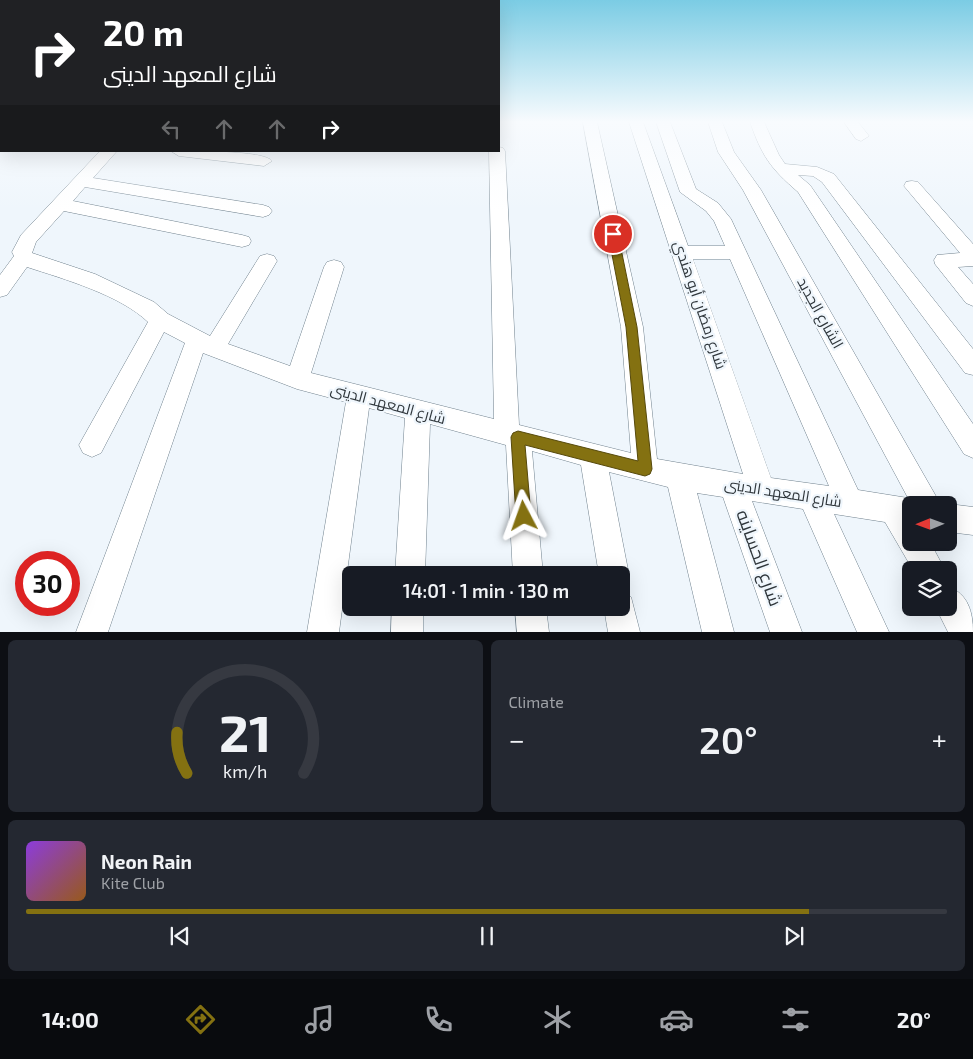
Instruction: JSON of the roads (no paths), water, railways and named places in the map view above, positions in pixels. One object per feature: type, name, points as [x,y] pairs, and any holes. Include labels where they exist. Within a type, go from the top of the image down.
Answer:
[{"type":"street","points":[[596,151],[632,327],[645,469]]},
{"type":"street","name":"شارع رمضان أبو هندي","points":[[647,151],[683,252],[762,490]]},
{"type":"street","points":[[674,151],[689,192],[717,212],[737,252],[850,503]]},
{"type":"street","name":"الشارع الجديد","points":[[726,151],[752,190],[921,496]]},
{"type":"street","points":[[769,151],[780,168],[804,189],[973,446]]},
{"type":"street","points":[[0,290],[24,258],[23,246],[108,152]]},
{"type":"street","points":[[188,152],[264,161]]},
{"type":"street","points":[[497,152],[512,436],[527,566]]},
{"type":"street","points":[[780,168],[817,172],[828,178],[973,366]]},
{"type":"street","points":[[81,180],[263,211]]},
{"type":"street","points":[[912,186],[971,254],[972,258],[970,260],[944,260],[945,264],[973,298]]},
{"type":"street","points":[[59,204],[242,241]]},
{"type":"street","points":[[683,252],[737,252]]},
{"type":"street","name":"شارع المعهد الدينى","points":[[24,258],[74,273],[108,288],[147,308],[160,320],[205,343],[297,379],[418,412],[679,477],[902,511]]},
{"type":"street","points":[[92,632],[205,343],[267,261]]},
{"type":"street","points":[[297,379],[334,267]]},
{"type":"street","points":[[92,445],[160,320]]},
{"type":"street","points":[[323,632],[359,396]]},
{"type":"street","points":[[410,566],[418,412]]},
{"type":"street","points":[[593,456],[612,566]]},
{"type":"street","points":[[679,477],[718,632]]},
{"type":"street","name":"شارع الحساينه","points":[[732,485],[786,632]]},
{"type":"street","points":[[812,497],[873,632]]},
{"type":"street","points":[[958,519],[973,521]]},
{"type":"street","points":[[407,632],[408,616]]},
{"type":"street","points":[[532,616],[533,632]]},
{"type":"street","points":[[621,616],[624,632]]},
{"type":"street","points":[[957,616],[966,632]]}]
